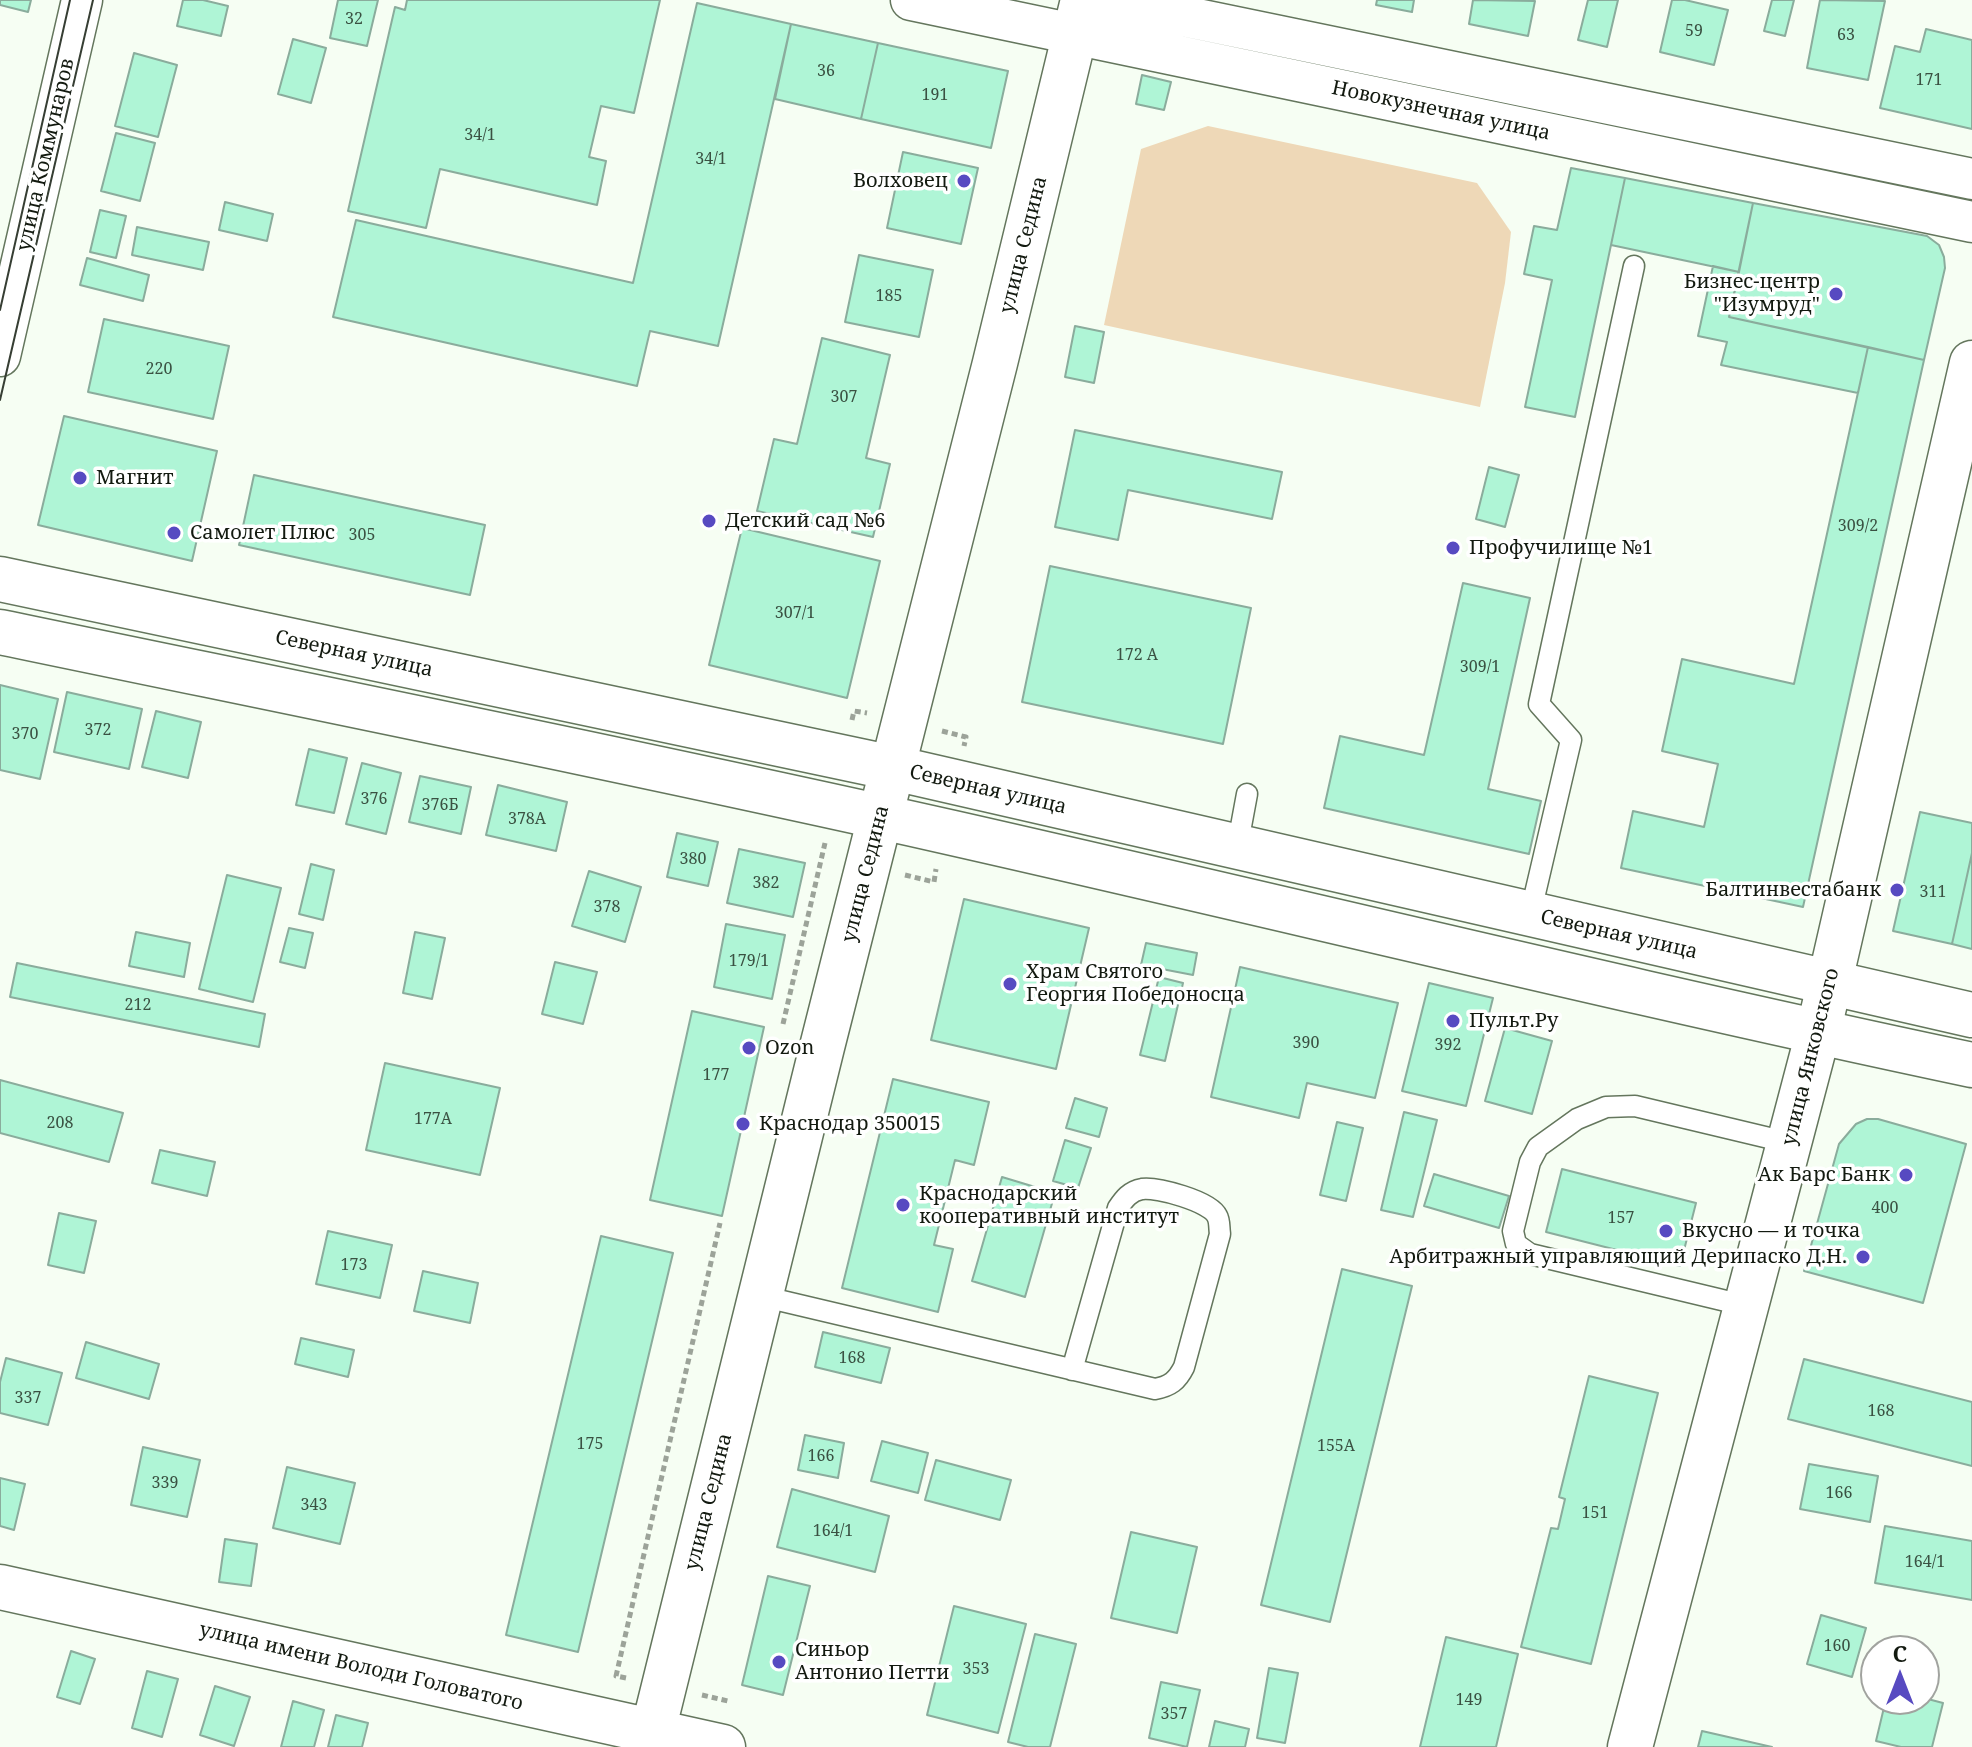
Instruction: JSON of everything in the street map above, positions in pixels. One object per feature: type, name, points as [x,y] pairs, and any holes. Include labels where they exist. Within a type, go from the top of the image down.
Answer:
[{"type":"main road","name":"улица Седина","points":[[651,1740],[761,1296],[888,819],[956,518],[1079,18]]},
{"type":"main road","name":"улица Янковского","points":[[1630,1747],[1818,1033],[1972,363]]},
{"type":"main road","name":"Северная улица","points":[[0,579],[900,770],[1972,1015]]},
{"type":"main road","points":[[0,632],[573,750],[888,819],[1818,1033],[1972,1065]]},
{"type":"main road","name":"улица имени Володи Головатого","points":[[0,1587],[651,1740],[723,1747]]},
{"type":"street","name":"улица Коммунаров","points":[[0,356],[82,0]]},
{"type":"street","name":"Новокузнечная улица","points":[[911,0],[1079,18],[1972,222]]},
{"type":"street","name":"Новокузнечная улица","points":[[1105,0],[1972,179]]},
{"type":"lane","points":[[1530,915],[1571,740],[1539,704],[1634,266]]},
{"type":"lane","points":[[1237,848],[1247,794]]},
{"type":"lane","points":[[1747,1306],[1530,1254],[1516,1244],[1513,1231],[1530,1162],[1538,1147],[1577,1119],[1606,1107],[1635,1106],[1790,1143]]},
{"type":"lane","points":[[761,1296],[1072,1370],[1155,1389],[1178,1379],[1184,1367],[1220,1234],[1219,1217],[1212,1208],[1198,1201],[1152,1189],[1139,1189],[1126,1196],[1118,1208],[1072,1370]]},
{"type":"shaded area","points":[[1208,126],[1477,183],[1511,232],[1505,283],[1480,407],[1104,325],[1141,149]]},
{"type":"building","points":[[0,0],[31,0],[28,12],[0,5]]},
{"type":"building","points":[[183,0],[203,0],[228,6],[221,36],[177,26]]},
{"type":"building","points":[[338,0],[378,0],[367,46],[330,38]]},
{"type":"building","points":[[407,0],[660,0],[634,113],[601,106],[589,157],[606,161],[597,205],[440,169],[426,228],[348,211],[395,7],[405,10]]},
{"type":"building","points":[[1377,0],[1414,0],[1412,12],[1376,5]]},
{"type":"building","points":[[1473,0],[1535,1],[1528,36],[1469,24]]},
{"type":"building","points":[[1588,0],[1618,0],[1607,47],[1578,40]]},
{"type":"building","points":[[1672,0],[1728,10],[1714,65],[1660,52]]},
{"type":"building","points":[[1772,0],[1794,0],[1785,36],[1764,31]]},
{"type":"building","points":[[1820,0],[1885,1],[1868,80],[1807,68]]},
{"type":"building","points":[[697,3],[791,24],[718,346],[650,331],[637,386],[333,317],[356,220],[633,283]]},
{"type":"building","points":[[791,24],[878,43],[861,119],[775,99]]},
{"type":"building","points":[[1926,29],[1972,40],[1972,129],[1880,108],[1895,46],[1920,52]]},
{"type":"building","points":[[293,39],[326,48],[311,103],[278,94]]},
{"type":"building","points":[[878,43],[1008,71],[991,148],[861,119]]},
{"type":"building","points":[[134,53],[177,65],[158,137],[115,126]]},
{"type":"building","points":[[1142,75],[1171,82],[1164,110],[1136,104]]},
{"type":"building","points":[[116,133],[155,143],[140,201],[101,191]]},
{"type":"building","points":[[903,152],[978,168],[961,244],[887,228]]},
{"type":"building","points":[[1571,168],[1625,178],[1575,417],[1525,407],[1552,280],[1524,274],[1534,226],[1557,230]]},
{"type":"building","points":[[1625,178],[1753,203],[1739,272],[1611,245]]},
{"type":"building","points":[[225,202],[273,214],[267,241],[219,230]]},
{"type":"building","name":"Бизнес-центр \"Изумруд\"","points":[[1753,203],[1927,236],[1939,245],[1945,268],[1924,360],[1729,317]]},
{"type":"building","points":[[100,210],[126,216],[116,258],[90,252]]},
{"type":"building","points":[[137,227],[209,242],[203,270],[132,255]]},
{"type":"building","points":[[859,255],[933,270],[919,337],[845,322]]},
{"type":"building","points":[[87,258],[149,275],[143,301],[80,285]]},
{"type":"building","points":[[1713,266],[1739,272],[1729,317],[1868,347],[1858,393],[1721,365],[1727,342],[1698,336]]},
{"type":"building","points":[[104,319],[229,346],[213,419],[88,392]]},
{"type":"building","points":[[1075,326],[1104,332],[1094,383],[1065,377]]},
{"type":"building","points":[[822,338],[890,355],[866,458],[890,464],[873,537],[757,511],[774,439],[797,444]]},
{"type":"building","points":[[1868,347],[1924,360],[1803,907],[1621,868],[1633,811],[1704,827],[1718,764],[1662,751],[1682,659],[1794,684]]},
{"type":"building","points":[[64,416],[217,451],[192,561],[38,525]]},
{"type":"building","points":[[1075,430],[1282,472],[1272,519],[1128,490],[1118,540],[1055,527]]},
{"type":"building","points":[[1489,467],[1519,475],[1505,527],[1476,519]]},
{"type":"building","points":[[254,475],[485,525],[470,595],[239,545]]},
{"type":"building","points":[[742,528],[880,561],[847,698],[709,665]]},
{"type":"building","points":[[1050,566],[1251,608],[1223,744],[1022,702]]},
{"type":"building","points":[[1463,583],[1530,598],[1488,789],[1541,801],[1529,854],[1324,808],[1340,736],[1424,755]]},
{"type":"building","points":[[0,685],[58,699],[40,779],[0,770]]},
{"type":"building","points":[[67,692],[142,709],[129,769],[54,752]]},
{"type":"building","points":[[156,711],[201,722],[188,778],[142,767]]},
{"type":"building","points":[[309,749],[347,758],[334,813],[296,805]]},
{"type":"building","points":[[362,763],[401,773],[386,834],[346,824]]},
{"type":"building","points":[[420,776],[471,787],[461,834],[409,822]]},
{"type":"building","points":[[498,785],[567,802],[556,851],[486,835]]},
{"type":"building","points":[[1920,812],[1972,823],[1972,853],[1952,944],[1893,931]]},
{"type":"building","points":[[677,833],[718,842],[708,886],[667,877]]},
{"type":"building","points":[[739,849],[805,863],[793,917],[727,903]]},
{"type":"building","points":[[1972,853],[1972,949],[1952,944]]},
{"type":"building","points":[[311,864],[334,870],[323,920],[299,914]]},
{"type":"building","points":[[589,871],[641,887],[625,942],[572,926]]},
{"type":"building","points":[[227,875],[281,888],[253,1002],[199,989]]},
{"type":"building","name":"Храм Святого Георгия Победоносца","points":[[964,899],[1089,928],[1056,1069],[931,1040]]},
{"type":"building","points":[[726,924],[785,935],[772,999],[714,987]]},
{"type":"building","points":[[289,928],[313,933],[305,968],[280,962]]},
{"type":"building","points":[[136,932],[190,943],[184,977],[129,966]]},
{"type":"building","points":[[415,932],[445,938],[432,999],[403,993]]},
{"type":"building","points":[[1146,943],[1197,953],[1193,975],[1141,965]]},
{"type":"building","points":[[555,962],[597,972],[583,1024],[542,1014]]},
{"type":"building","points":[[17,963],[265,1014],[259,1047],[10,997]]},
{"type":"building","points":[[1240,967],[1398,1003],[1375,1098],[1307,1083],[1299,1118],[1211,1097]]},
{"type":"building","points":[[1159,977],[1183,983],[1165,1061],[1140,1055]]},
{"type":"building","points":[[1429,983],[1493,998],[1466,1106],[1402,1091]]},
{"type":"building","points":[[692,1011],[764,1027],[722,1216],[650,1200]]},
{"type":"building","points":[[1505,1028],[1552,1041],[1532,1114],[1485,1101]]},
{"type":"building","points":[[385,1063],[500,1088],[480,1175],[366,1150]]},
{"type":"building","name":"Краснодарский кооперативный институт","points":[[893,1079],[989,1102],[974,1165],[955,1160],[934,1245],[953,1249],[938,1312],[842,1288]]},
{"type":"building","points":[[0,1080],[123,1113],[109,1162],[0,1133]]},
{"type":"building","points":[[1075,1098],[1107,1108],[1099,1137],[1066,1128]]},
{"type":"building","points":[[1404,1112],[1437,1120],[1413,1217],[1381,1210]]},
{"type":"building","points":[[1867,1119],[1878,1119],[1966,1144],[1923,1303],[1804,1271],[1839,1144],[1856,1124]]},
{"type":"building","points":[[1337,1122],[1363,1128],[1346,1201],[1320,1195]]},
{"type":"building","points":[[1065,1140],[1091,1148],[1078,1188],[1053,1181]]},
{"type":"building","points":[[160,1150],[215,1162],[207,1196],[152,1183]]},
{"type":"building","points":[[1562,1169],[1696,1203],[1680,1266],[1546,1232]]},
{"type":"building","points":[[1434,1174],[1509,1196],[1499,1228],[1424,1206]]},
{"type":"building","points":[[1002,1177],[1055,1193],[1025,1297],[972,1281]]},
{"type":"building","points":[[59,1213],[96,1221],[84,1273],[48,1265]]},
{"type":"building","points":[[328,1231],[392,1245],[380,1298],[316,1284]]},
{"type":"building","points":[[601,1236],[673,1253],[578,1652],[506,1635]]},
{"type":"building","points":[[1342,1269],[1412,1286],[1330,1622],[1261,1605]]},
{"type":"building","points":[[423,1271],[478,1283],[470,1323],[414,1311]]},
{"type":"building","points":[[823,1332],[890,1348],[881,1383],[815,1367]]},
{"type":"building","points":[[301,1338],[354,1350],[348,1377],[295,1364]]},
{"type":"building","points":[[86,1342],[159,1364],[149,1399],[76,1378]]},
{"type":"building","points":[[6,1358],[62,1373],[48,1425],[0,1413],[0,1382]]},
{"type":"building","points":[[1804,1359],[1972,1402],[1972,1466],[1788,1419]]},
{"type":"building","points":[[1589,1376],[1658,1393],[1591,1664],[1521,1647],[1551,1528],[1558,1529],[1565,1499],[1559,1497]]},
{"type":"building","points":[[805,1435],[844,1443],[838,1478],[798,1470]]},
{"type":"building","points":[[882,1441],[928,1453],[918,1493],[871,1481]]},
{"type":"building","points":[[143,1447],[200,1460],[187,1517],[131,1505]]},
{"type":"building","points":[[936,1460],[1011,1480],[1000,1520],[925,1500]]},
{"type":"building","points":[[1809,1464],[1878,1476],[1870,1522],[1800,1509]]},
{"type":"building","points":[[287,1467],[355,1483],[340,1544],[273,1528]]},
{"type":"building","points":[[0,1478],[25,1484],[14,1530],[0,1526]]},
{"type":"building","points":[[792,1489],[889,1516],[875,1572],[777,1547]]},
{"type":"building","points":[[1885,1526],[1972,1541],[1972,1600],[1875,1583]]},
{"type":"building","points":[[1131,1532],[1197,1547],[1177,1633],[1111,1618]]},
{"type":"building","points":[[225,1539],[257,1544],[251,1586],[219,1582]]},
{"type":"building","points":[[768,1576],[810,1586],[783,1695],[742,1685]]},
{"type":"building","points":[[954,1606],[1026,1624],[998,1733],[927,1715]]},
{"type":"building","points":[[1821,1615],[1866,1628],[1864,1635],[1860,1635],[1860,1649],[1852,1677],[1807,1664]]},
{"type":"building","points":[[1035,1634],[1076,1644],[1050,1747],[1028,1747],[1008,1742]]},
{"type":"building","points":[[1446,1637],[1518,1654],[1496,1747],[1420,1747]]},
{"type":"building","points":[[71,1651],[95,1659],[80,1704],[57,1697]]},
{"type":"building","points":[[1269,1668],[1298,1673],[1285,1743],[1257,1738]]},
{"type":"building","points":[[147,1671],[178,1679],[162,1737],[132,1728]]},
{"type":"building","points":[[1161,1682],[1200,1690],[1187,1747],[1149,1738]]},
{"type":"building","points":[[215,1686],[250,1697],[234,1746],[200,1735]]},
{"type":"building","points":[[293,1701],[324,1710],[314,1747],[281,1747]]},
{"type":"building","points":[[336,1715],[368,1723],[362,1747],[328,1747]]},
{"type":"building","points":[[1882,1715],[1940,1715],[1932,1747],[1901,1747],[1876,1741]]},
{"type":"building","points":[[1215,1721],[1249,1729],[1245,1747],[1209,1747]]},
{"type":"building","points":[[1702,1731],[1772,1747],[1698,1747]]},
{"type":"tram line","points":[[0,310],[70,0]]},
{"type":"tram line","points":[[0,400],[93,0]]},
{"type":"place","name":"Волховец","points":[[964,181]]},
{"type":"place","name":"Бизнес-центр \"Изумруд\"","points":[[1836,294]]},
{"type":"place","name":"Магнит","points":[[80,478]]},
{"type":"place","name":"Детский сад №6","points":[[709,521]]},
{"type":"place","name":"Самолет Плюс","points":[[174,533]]},
{"type":"place","name":"Профучилище №1","points":[[1453,548]]},
{"type":"place","name":"Балтинвестабанк","points":[[1897,890]]},
{"type":"place","name":"Храм Святого Георгия Победоносца","points":[[1010,984]]},
{"type":"place","name":"Пульт.Ру","points":[[1453,1021]]},
{"type":"place","name":"Ozon","points":[[749,1048]]},
{"type":"place","name":"Краснодар 350015","points":[[743,1124]]},
{"type":"place","name":"Ак Барс Банк","points":[[1906,1175]]},
{"type":"place","name":"Краснодарский кооперативный институт","points":[[903,1205]]},
{"type":"place","name":"Вкусно — и точка","points":[[1666,1231]]},
{"type":"place","name":"Арбитражный управляющий Дерипаско Д.Н.","points":[[1863,1257]]},
{"type":"place","name":"Синьор Антонио Петти","points":[[779,1662]]}]
